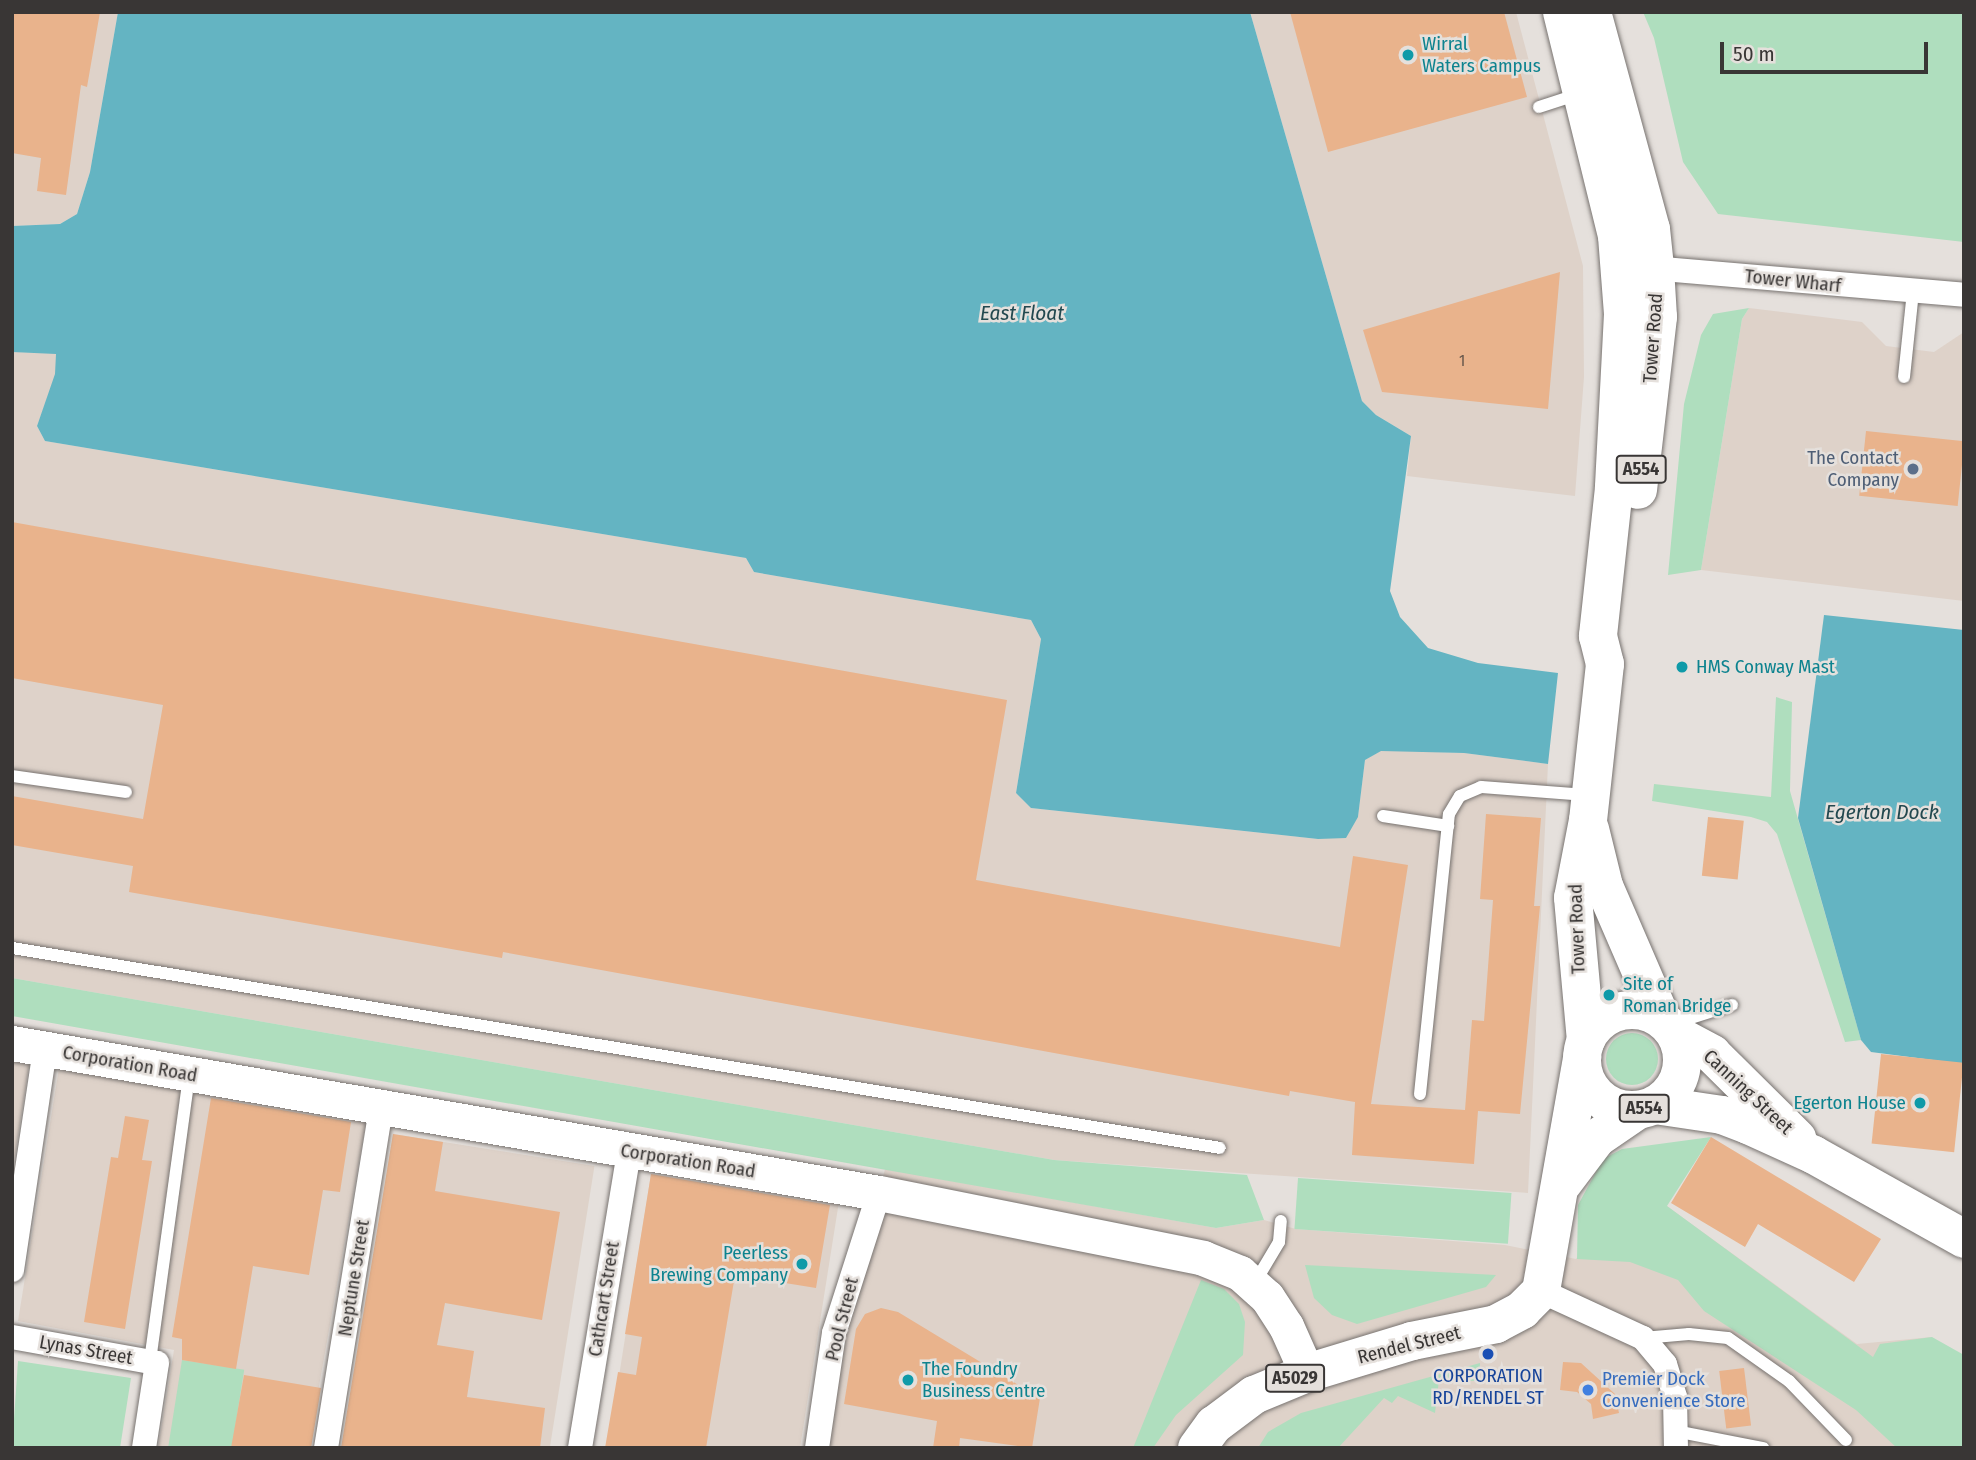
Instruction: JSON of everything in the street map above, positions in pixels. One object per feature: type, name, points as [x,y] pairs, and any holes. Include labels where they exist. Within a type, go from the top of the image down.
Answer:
[{"type":"main road","name":"Tower Road","points":[[1562,12],[1599,88],[1651,229],[1639,267],[1658,317],[1622,641],[1605,664],[1590,808],[1573,898],[1584,1049]]},
{"type":"main road","name":"Tower Road","points":[[1592,12],[1599,88]]},
{"type":"main road","name":"Tower Road","points":[[1590,808],[1604,886],[1669,1026]]},
{"type":"main road","name":"A554","points":[[1636,1009],[1669,1026],[1682,1070],[1672,1091],[1646,1107],[1617,1108],[1598,1097],[1584,1075],[1584,1049],[1601,1020],[1616,1012],[1636,1009]]},
{"type":"main road","name":"Canning Street","points":[[1669,1026],[1712,1054],[1814,1155]]},
{"type":"main road","name":"Corporation Road","points":[[29,1046],[879,1193],[1203,1258],[1240,1273],[1253,1285],[1286,1326],[1307,1373]]},
{"type":"main road","points":[[1541,1291],[1584,1049]]},
{"type":"main road","name":"Canning Street","points":[[1646,1107],[1722,1115],[1814,1155],[1964,1239]]},
{"type":"main road","points":[[1556,1197],[1583,1152],[1646,1107]]},
{"type":"main road","name":"Rendel Street","points":[[1197,1448],[1214,1425],[1254,1395],[1307,1373],[1412,1341],[1496,1324],[1522,1310],[1541,1291]]},
{"type":"street","name":"Tower Wharf","points":[[1639,267],[1964,295]]},
{"type":"street","points":[[12,1270],[29,1046]]},
{"type":"street","name":"Neptune Street","points":[[326,1448],[381,1109]]},
{"type":"street","name":"Cathcart Street","points":[[580,1448],[629,1151]]},
{"type":"street","name":"Pool Street","points":[[817,1448],[834,1333],[879,1193]]},
{"type":"street","points":[[1541,1291],[1643,1338],[1665,1364],[1675,1397],[1676,1439]]},
{"type":"street","name":"Lynas Street","points":[[12,1337],[158,1363],[144,1448]]},
{"type":"lane","points":[[1539,107],[1599,88]]},
{"type":"lane","points":[[1904,377],[1913,292]]},
{"type":"lane","points":[[12,776],[126,792]]},
{"type":"lane","points":[[1420,1094],[1449,814],[1470,789],[1590,808]]},
{"type":"lane","points":[[1383,816],[1448,826]]},
{"type":"lane","points":[[12,948],[1220,1148]]},
{"type":"lane","points":[[1669,1026],[1732,1005]]},
{"type":"lane","points":[[150,1361],[189,1075]]},
{"type":"lane","points":[[1253,1285],[1279,1242],[1281,1221]]},
{"type":"lane","points":[[1643,1338],[1689,1334],[1728,1338],[1789,1381],[1846,1440]]},
{"type":"lane","points":[[1676,1439],[1763,1448]]},
{"type":"shaded area","points":[[12,12],[118,12],[90,172],[77,214],[60,224],[12,226]]},
{"type":"shaded area","points":[[1250,12],[1516,12],[1583,266],[1584,377],[1575,496],[1407,476],[1411,436],[1376,415],[1362,401]]},
{"type":"shaded area","points":[[1749,308],[1862,322],[1886,346],[1934,352],[1964,332],[1964,601],[1701,570],[1742,319]]},
{"type":"shaded area","points":[[12,352],[56,353],[56,374],[37,426],[45,441],[746,558],[754,572],[1031,620],[1041,639],[1016,793],[1031,808],[1318,839],[1358,817],[1365,760],[1381,750],[1464,753],[1548,764],[1528,1193],[1054,1160],[12,978]]},
{"type":"shaded area","points":[[12,1057],[30,1059],[12,1175]]},
{"type":"shaded area","points":[[59,1068],[366,1122],[308,1448],[158,1448],[174,1350],[18,1321]]},
{"type":"shaded area","points":[[393,1134],[594,1166],[550,1448],[343,1448]]},
{"type":"shaded area","points":[[885,1169],[1216,1228],[1264,1220],[1296,1229],[1505,1245],[1576,1259],[1631,1180],[1857,1344],[1932,1337],[1964,1448],[816,1448]]},
{"type":"shaded area","points":[[651,1174],[839,1204],[800,1448],[608,1448]]},
{"type":"green space","points":[[1643,12],[1964,12],[1964,242],[1718,214],[1683,162],[1654,38]]},
{"type":"green space","points":[[1749,308],[1742,319],[1701,570],[1668,575],[1684,404],[1701,335],[1713,314]]},
{"type":"green space","points":[[1776,697],[1792,702],[1790,791],[1861,1040],[1845,1042],[1777,834],[1767,822],[1652,801],[1654,784],[1771,797]]},
{"type":"green space","points":[[12,978],[1054,1160],[1247,1175],[1264,1220],[1216,1228],[12,1016]]},
{"type":"green space","points":[[1632,1033],[1642,1035],[1650,1041],[1656,1049],[1656,1069],[1650,1077],[1642,1083],[1632,1085],[1622,1083],[1614,1077],[1608,1069],[1606,1059],[1608,1049],[1614,1041],[1622,1035]]},
{"type":"green space","points":[[1711,1137],[1667,1206],[1873,1357],[1880,1344],[1932,1337],[1964,1355],[1964,1448],[1897,1448],[1856,1410],[1704,1311],[1678,1280],[1630,1262],[1577,1259],[1578,1205],[1603,1159],[1622,1149]]},
{"type":"green space","points":[[1298,1178],[1511,1193],[1508,1244],[1294,1229]]},
{"type":"green space","points":[[1305,1265],[1496,1275],[1486,1287],[1357,1324],[1332,1315],[1314,1298]]},
{"type":"green space","points":[[1201,1280],[1224,1289],[1239,1304],[1245,1322],[1243,1355],[1176,1415],[1153,1448],[1133,1448]]},
{"type":"green space","points":[[182,1360],[244,1370],[232,1448],[168,1448]]},
{"type":"green space","points":[[18,1361],[131,1378],[120,1448],[12,1448]]},
{"type":"green space","points":[[1480,1363],[1479,1381],[1439,1380],[1435,1413],[1398,1396],[1392,1403],[1384,1398],[1338,1448],[1258,1448],[1268,1432],[1301,1413]]},
{"type":"water","name":"East Float","points":[[118,12],[1250,12],[1362,401],[1376,415],[1411,436],[1390,591],[1400,617],[1428,648],[1478,663],[1558,673],[1548,764],[1464,753],[1381,751],[1365,760],[1358,817],[1346,838],[1318,839],[1031,808],[1016,793],[1041,639],[1031,620],[754,572],[746,558],[45,441],[37,426],[55,374],[56,354],[12,352],[12,226],[60,224],[77,214],[90,172]]},
{"type":"water","name":"Egerton Dock","points":[[1824,615],[1964,630],[1964,1064],[1871,1052],[1861,1040],[1798,818]]},
{"type":"building","points":[[12,12],[100,12],[87,87],[81,85],[66,195],[37,191],[41,158],[12,153]]},
{"type":"building","name":"Wirral Waters Campus","points":[[1290,12],[1504,12],[1527,97],[1328,152]]},
{"type":"building","points":[[1560,272],[1548,409],[1382,392],[1363,330]]},
{"type":"building","name":"The Contact Company","points":[[1866,431],[1964,441],[1958,506],[1859,496]]},
{"type":"building","points":[[12,522],[1007,700],[976,880],[1340,947],[1353,856],[1408,865],[1371,1104],[1465,1110],[1472,1020],[1484,1021],[1493,900],[1480,899],[1486,814],[1541,818],[1534,906],[1540,906],[1520,1114],[1478,1111],[1474,1164],[1352,1155],[1355,1102],[1290,1091],[1289,1096],[503,952],[502,958],[129,892],[133,866],[12,845],[12,796],[143,819],[163,705],[12,678]]},
{"type":"building","points":[[1708,817],[1744,821],[1738,879],[1702,876]]},
{"type":"building","name":"Egerton House","points":[[1881,1054],[1964,1063],[1954,1152],[1872,1144]]},
{"type":"building","points":[[211,1098],[351,1122],[340,1192],[323,1190],[309,1275],[253,1266],[236,1369],[182,1360],[182,1339],[172,1337]]},
{"type":"building","points":[[125,1116],[149,1120],[142,1160],[152,1161],[125,1329],[84,1322],[111,1157],[118,1158]]},
{"type":"building","points":[[393,1134],[443,1142],[435,1191],[560,1212],[542,1320],[445,1303],[437,1345],[474,1351],[467,1397],[545,1408],[540,1448],[341,1448]]},
{"type":"building","points":[[1711,1137],[1881,1239],[1854,1282],[1758,1224],[1745,1247],[1671,1203]]},
{"type":"building","points":[[651,1174],[830,1205],[816,1288],[735,1275],[706,1448],[605,1448],[618,1372],[636,1375],[642,1337],[625,1334]]},
{"type":"building","name":"The Foundry Business Centre","points":[[881,1308],[898,1312],[1040,1398],[1032,1448],[960,1438],[959,1448],[933,1448],[937,1421],[844,1404],[856,1329],[865,1314]]},
{"type":"building","name":"Premier Dock Convenience Store","points":[[1563,1362],[1581,1363],[1615,1394],[1619,1413],[1593,1419],[1591,1404],[1577,1392],[1560,1390]]},
{"type":"building","points":[[1744,1368],[1751,1426],[1726,1429],[1719,1371]]},
{"type":"building","points":[[244,1375],[321,1388],[311,1448],[231,1448]]},
{"type":"place","name":"Wirral Waters Campus","points":[[1408,55]]},
{"type":"place","name":"The Contact Company","points":[[1913,469]]},
{"type":"place","name":"HMS Conway Mast","points":[[1682,667]]},
{"type":"place","name":"Site of Roman Bridge","points":[[1609,995]]},
{"type":"place","name":"Egerton House","points":[[1920,1103]]},
{"type":"place","name":"Peerless Brewing Company","points":[[802,1264]]},
{"type":"place","name":"CORPORATION RD/RENDEL ST","points":[[1488,1354]]},
{"type":"place","name":"The Foundry Business Centre","points":[[908,1380]]},
{"type":"place","name":"Premier Dock Convenience Store","points":[[1588,1390]]}]
